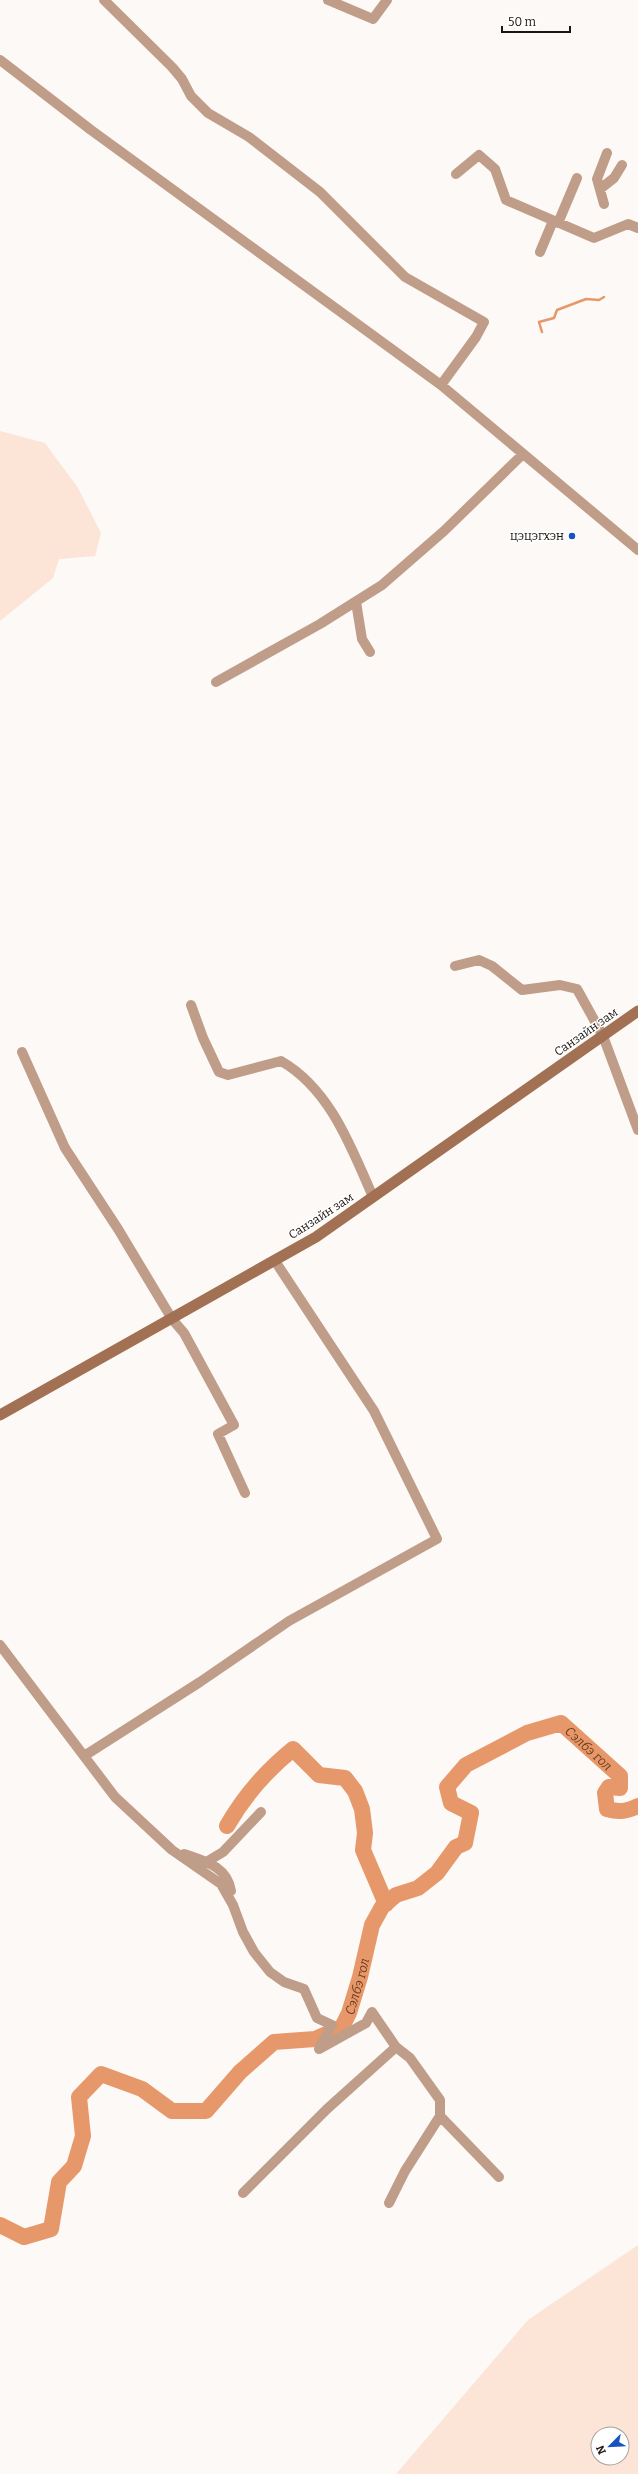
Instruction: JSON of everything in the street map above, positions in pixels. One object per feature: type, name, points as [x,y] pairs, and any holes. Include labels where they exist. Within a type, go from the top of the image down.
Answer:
[{"type":"main road","name":"Санзайн зам","points":[[0,1415],[316,1237],[638,1011]]},
{"type":"street","points":[[105,0],[172,67],[182,79],[191,96],[208,112],[249,137],[320,192],[405,277],[484,322],[441,385]]},
{"type":"street","points":[[328,0],[373,18],[387,0]]},
{"type":"street","points":[[0,60],[91,130],[441,385],[638,550]]},
{"type":"street","points":[[604,204],[597,179],[608,153]]},
{"type":"street","points":[[456,174],[479,155],[494,169],[506,200],[594,238],[628,224],[638,228]]},
{"type":"street","points":[[600,189],[614,178],[622,165]]},
{"type":"street","points":[[540,252],[577,178]]},
{"type":"street","points":[[216,682],[320,624],[382,586],[444,531],[523,454]]},
{"type":"street","points":[[356,602],[362,639],[370,652]]},
{"type":"street","points":[[455,966],[479,960],[492,966],[522,990],[560,985],[577,989],[603,1036],[638,1130]]},
{"type":"street","points":[[191,1004],[203,1038],[219,1072],[228,1075],[281,1061],[290,1066],[312,1086],[335,1117],[373,1197]]},
{"type":"street","points":[[22,1052],[65,1148],[118,1229],[172,1319],[184,1333],[234,1425],[218,1434],[245,1493]]},
{"type":"street","points":[[84,1756],[289,1621],[437,1539],[374,1411],[275,1261]]},
{"type":"street","points":[[0,1645],[115,1797],[172,1850],[221,1884],[234,1905]]},
{"type":"street","points":[[208,1861],[223,1852],[261,1812]]},
{"type":"street","points":[[172,1850],[208,1861],[215,1865],[224,1876],[231,1887],[234,1905],[243,1932],[258,1957],[284,1982],[304,1989],[317,2018],[332,2025],[319,2048],[366,2023],[372,2012],[396,2047],[410,2058],[440,2100],[440,2116],[405,2171],[389,2203]]},
{"type":"street","points":[[243,2193],[327,2109],[396,2047]]},
{"type":"street","points":[[440,2116],[499,2177]]},
{"type":"shaded area","points":[[0,431],[45,443],[78,488],[101,533],[95,556],[59,559],[53,578],[0,621]]},
{"type":"shaded area","points":[[638,2245],[638,2474],[396,2474],[528,2320]]},
{"type":"waterway","points":[[542,332],[539,322],[554,318],[557,310],[586,299],[599,300],[604,297]]},
{"type":"waterway","name":"Сэлбэ гол","points":[[0,2225],[24,2237],[51,2229],[59,2182],[74,2166],[83,2136],[79,2097],[101,2074],[142,2089],[172,2111],[206,2111],[240,2072],[274,2042],[315,2039],[342,2027],[349,2013],[360,1977],[372,1925],[382,1907],[396,1895],[418,1888],[437,1873],[456,1847],[465,1843],[471,1813],[451,1803],[447,1787],[466,1765],[527,1733],[561,1723],[620,1776],[620,1788],[609,1787],[605,1793],[607,1809],[623,1811],[638,1806]]},
{"type":"waterway","points":[[227,1826],[256,1784],[293,1749],[319,1775],[345,1778],[355,1791],[362,1809],[365,1833],[363,1850],[386,1904]]},
{"type":"place","name":"цэцэгхэн","points":[[572,536]]}]
